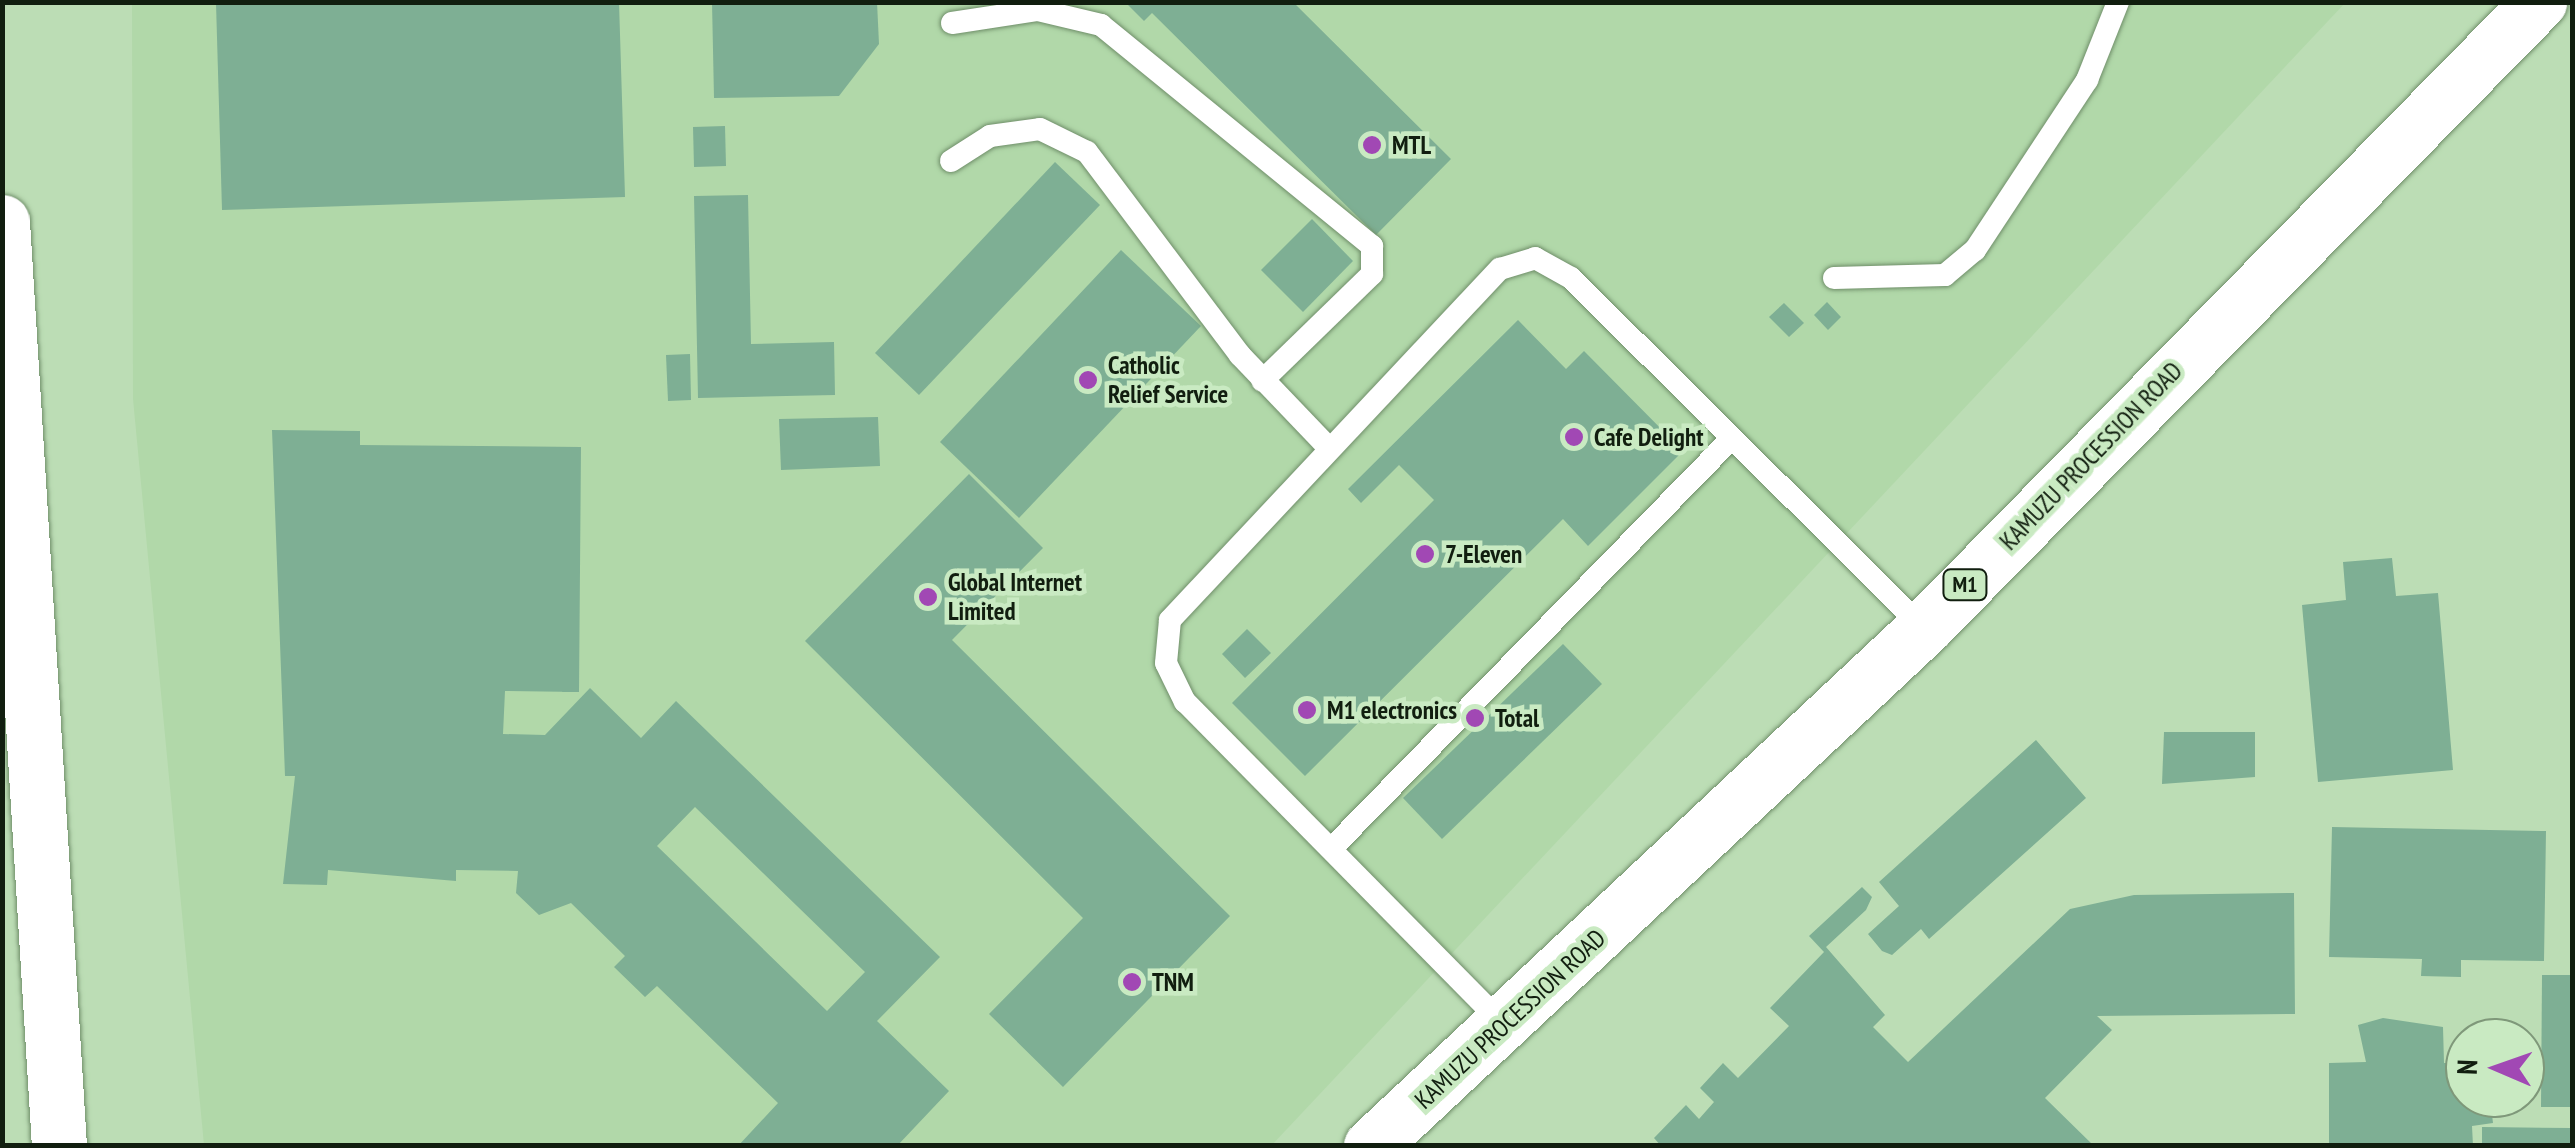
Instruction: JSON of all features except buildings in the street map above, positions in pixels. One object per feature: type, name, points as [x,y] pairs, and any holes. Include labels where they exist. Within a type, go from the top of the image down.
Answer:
[{"type":"main road","name":"KAMUZU PROCESSION ROAD","points":[[1371,1146],[1506,1026],[1924,628],[2539,2]]},
{"type":"main road","points":[[2,222],[59,1146]]},
{"type":"lane","points":[[1834,278],[1945,275],[1975,250],[2087,80],[2118,2]]},
{"type":"lane","points":[[952,23],[1038,10],[1100,25],[1372,246],[1372,274],[1262,381]]},
{"type":"lane","points":[[951,161],[990,136],[1040,129],[1086,152],[1262,381],[1326,445]]},
{"type":"lane","points":[[1506,1026],[1184,702],[1166,664],[1170,620],[1326,445],[1500,268],[1535,258],[1571,278],[1924,628]]},
{"type":"lane","points":[[1332,848],[1732,438]]},
{"type":"shaded area","points":[[132,3],[2345,3],[1271,1146],[204,1145],[133,399]]},
{"type":"place","name":"MTL","points":[[1372,145]]},
{"type":"place","name":"Catholic Relief Service","points":[[1088,380]]},
{"type":"place","name":"Cafe Delight","points":[[1574,437]]},
{"type":"place","name":"7-Eleven","points":[[1425,554]]},
{"type":"place","name":"Global Internet Limited","points":[[928,597]]},
{"type":"place","name":"M1 electronics","points":[[1307,710]]},
{"type":"place","name":"Total","points":[[1475,718]]},
{"type":"place","name":"TNM","points":[[1132,982]]}]
